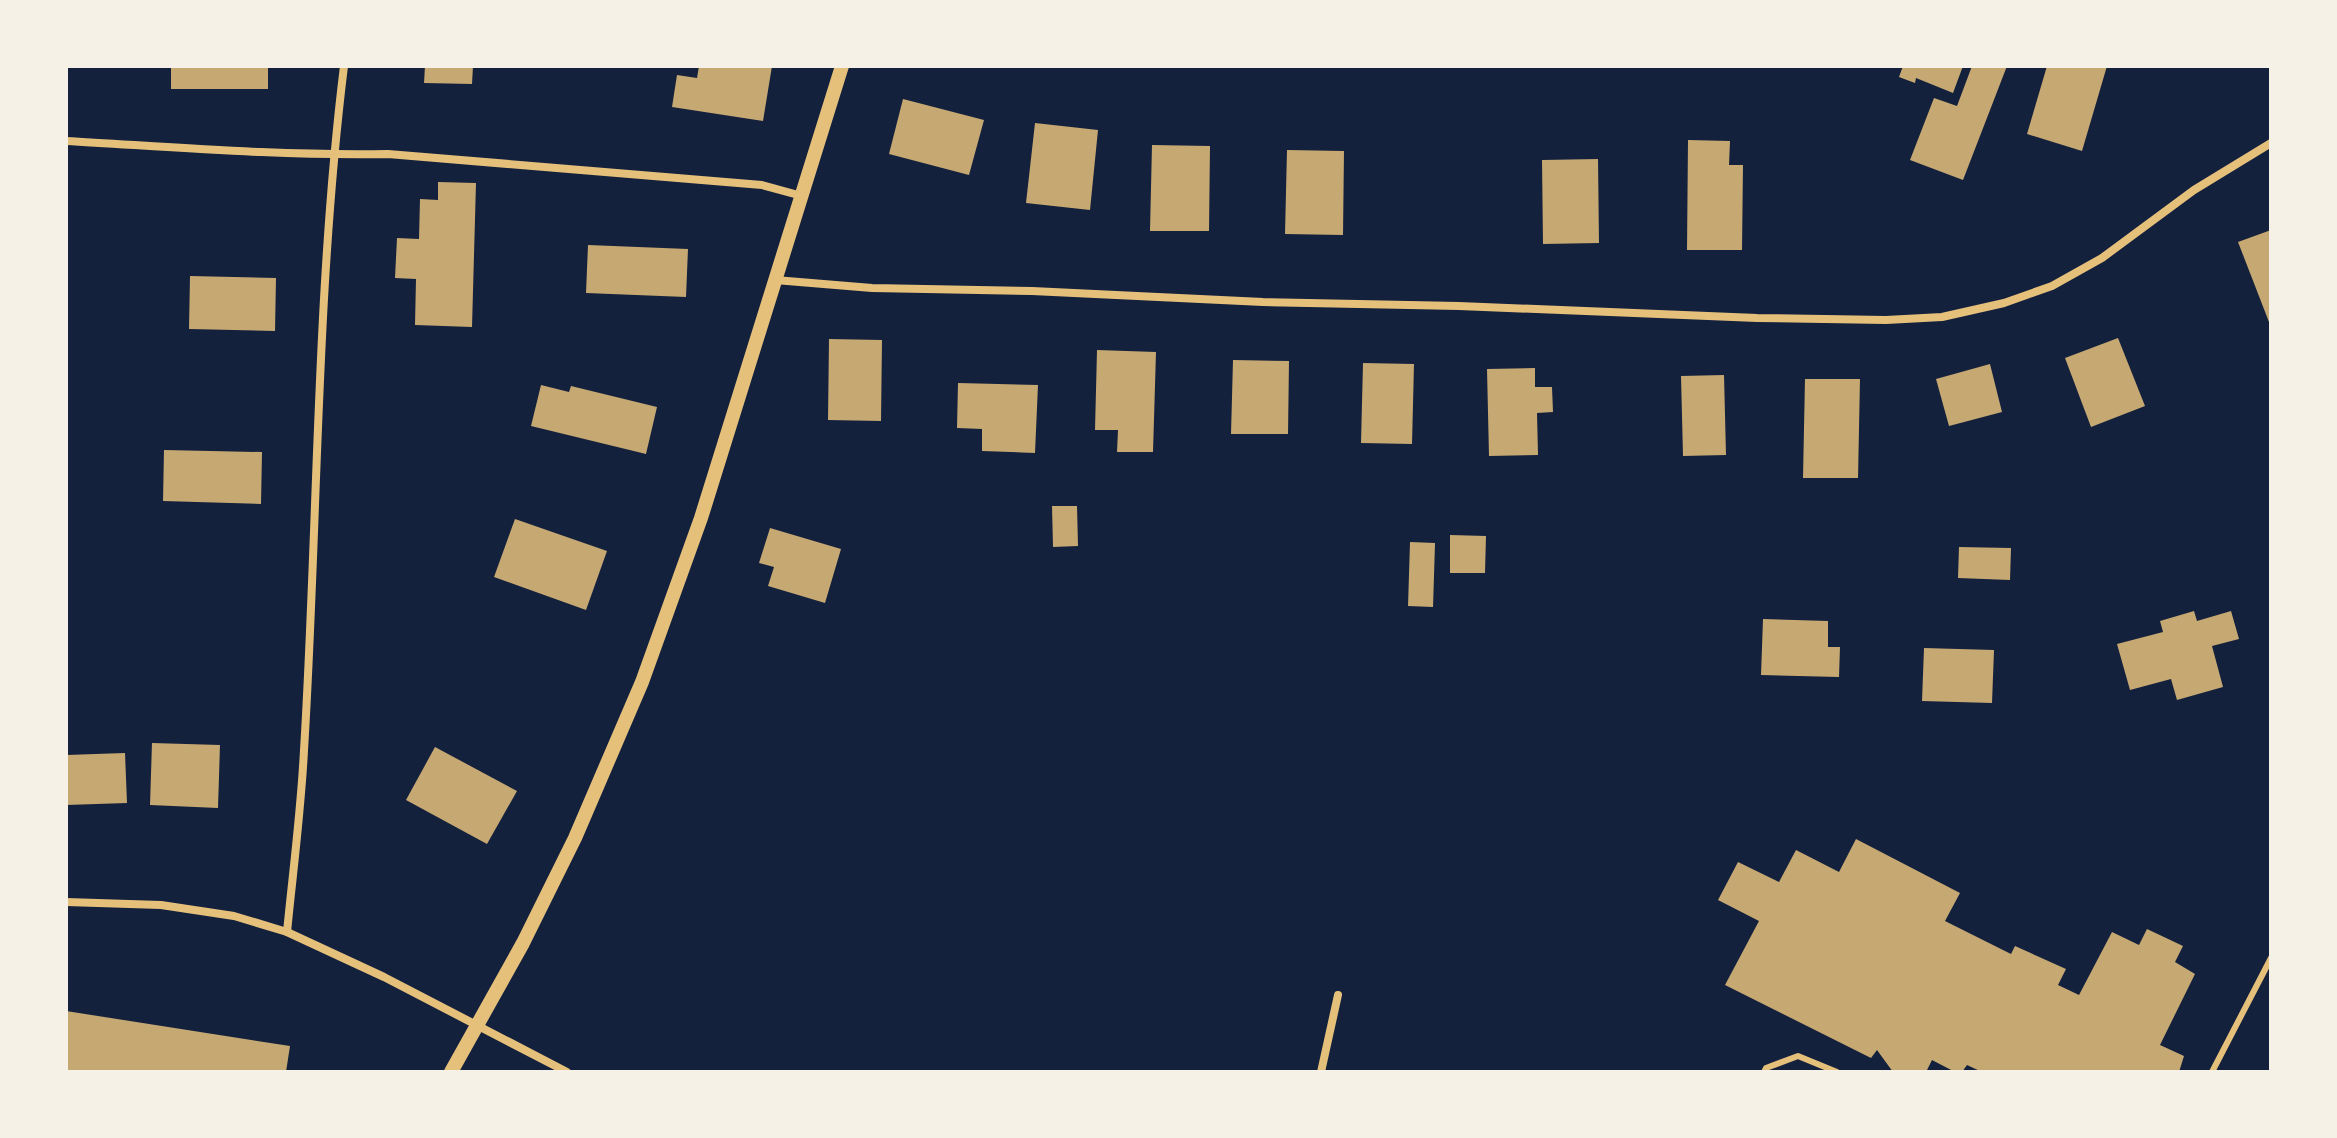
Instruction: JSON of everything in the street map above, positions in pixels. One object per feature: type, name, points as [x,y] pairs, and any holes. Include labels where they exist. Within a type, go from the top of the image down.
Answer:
[{"type":"street","points":[[287,932],[304,752],[319,368],[333,155],[344,66]]},
{"type":"street","points":[[451,1072],[523,943],[575,838],[642,682],[701,518],[842,66]]},
{"type":"street","points":[[66,141],[230,151],[388,154],[746,183],[802,196]]},
{"type":"street","points":[[775,280],[872,288],[1032,291],[1263,302],[1857,320],[1942,317],[2004,303],[2052,286],[2102,258],[2194,190],[2271,143]]},
{"type":"street","points":[[66,902],[161,905],[234,916],[287,932],[384,977],[567,1072]]},
{"type":"street","points":[[1321,1072],[1338,995]]},
{"type":"lane","points":[[2212,1072],[2271,958]]},
{"type":"lane","points":[[1764,1072],[1766,1068],[1798,1056],[1837,1072]]},
{"type":"building","points":[[171,66],[268,66],[268,89],[171,89]]},
{"type":"building","points":[[425,66],[473,66],[472,84],[424,83]]},
{"type":"building","points":[[699,66],[772,66],[763,121],[672,107],[677,75],[697,78]]},
{"type":"building","points":[[1903,66],[1963,66],[1953,93],[1916,78],[1915,83],[1899,77]]},
{"type":"building","points":[[1972,66],[2007,66],[1963,180],[1910,160],[1934,98],[1957,106]]},
{"type":"building","points":[[2047,66],[2107,66],[2082,151],[2027,134]]},
{"type":"building","points":[[903,99],[984,120],[969,175],[889,154]]},
{"type":"building","points":[[1035,123],[1098,130],[1090,210],[1026,203]]},
{"type":"building","points":[[1688,140],[1730,141],[1729,165],[1743,165],[1742,250],[1687,250]]},
{"type":"building","points":[[1152,145],[1210,146],[1209,231],[1150,231]]},
{"type":"building","points":[[1287,150],[1344,151],[1343,235],[1285,234]]},
{"type":"building","points":[[1598,159],[1599,243],[1543,244],[1542,160]]},
{"type":"building","points":[[438,182],[476,183],[472,327],[415,325],[416,279],[395,278],[397,238],[419,239],[420,199],[438,200]]},
{"type":"building","points":[[2271,230],[2271,321],[2269,322],[2238,242]]},
{"type":"building","points":[[588,245],[688,249],[686,297],[586,293]]},
{"type":"building","points":[[190,276],[276,278],[275,331],[189,329]]},
{"type":"building","points":[[2118,338],[2145,406],[2091,427],[2065,358]]},
{"type":"building","points":[[829,339],[882,340],[881,421],[828,420]]},
{"type":"building","points":[[1097,350],[1156,352],[1153,452],[1117,452],[1118,430],[1095,430]]},
{"type":"building","points":[[1233,360],[1289,361],[1288,434],[1231,434]]},
{"type":"building","points":[[1363,363],[1414,364],[1412,444],[1361,443]]},
{"type":"building","points":[[1990,364],[2002,412],[1949,426],[1936,379]]},
{"type":"building","points":[[1535,368],[1535,387],[1552,387],[1553,412],[1537,413],[1538,455],[1489,456],[1487,369]]},
{"type":"building","points":[[1724,375],[1726,455],[1683,456],[1681,376]]},
{"type":"building","points":[[1805,379],[1860,379],[1858,478],[1803,478]]},
{"type":"building","points":[[958,383],[1038,385],[1035,453],[982,451],[982,429],[957,428]]},
{"type":"building","points":[[541,385],[569,392],[571,386],[657,407],[646,454],[531,426]]},
{"type":"building","points":[[164,450],[262,452],[261,504],[163,501]]},
{"type":"building","points":[[1052,506],[1077,506],[1078,546],[1053,547]]},
{"type":"building","points":[[515,519],[607,551],[586,610],[494,577]]},
{"type":"building","points":[[770,528],[841,549],[825,603],[768,586],[774,567],[759,563]]},
{"type":"building","points":[[1450,535],[1486,536],[1485,573],[1450,573]]},
{"type":"building","points":[[1410,542],[1435,543],[1433,607],[1408,606]]},
{"type":"building","points":[[1959,547],[2011,548],[2010,580],[1958,578]]},
{"type":"building","points":[[2194,611],[2197,621],[2231,611],[2239,639],[2212,646],[2223,687],[2177,700],[2171,679],[2130,690],[2117,644],[2163,632],[2160,621]]},
{"type":"building","points":[[1763,619],[1828,621],[1828,647],[1840,647],[1839,677],[1761,675]]},
{"type":"building","points":[[1924,648],[1994,650],[1992,703],[1922,701]]},
{"type":"building","points":[[152,743],[220,745],[218,808],[150,805]]},
{"type":"building","points":[[435,747],[517,791],[487,844],[406,800]]},
{"type":"building","points":[[125,753],[127,803],[66,805],[66,755]]},
{"type":"building","points":[[1856,839],[1960,893],[1945,921],[2011,954],[2015,946],[2066,969],[2058,985],[2079,995],[2112,932],[2139,945],[2147,929],[2183,946],[2175,962],[2195,974],[2160,1045],[2184,1056],[2179,1072],[1982,1072],[1967,1065],[1962,1072],[1955,1072],[1932,1060],[1926,1072],[1893,1072],[1877,1050],[1871,1058],[1725,985],[1759,921],[1718,900],[1738,862],[1779,882],[1796,850],[1839,872]]},
{"type":"building","points":[[66,1011],[290,1046],[286,1072],[66,1072]]}]
